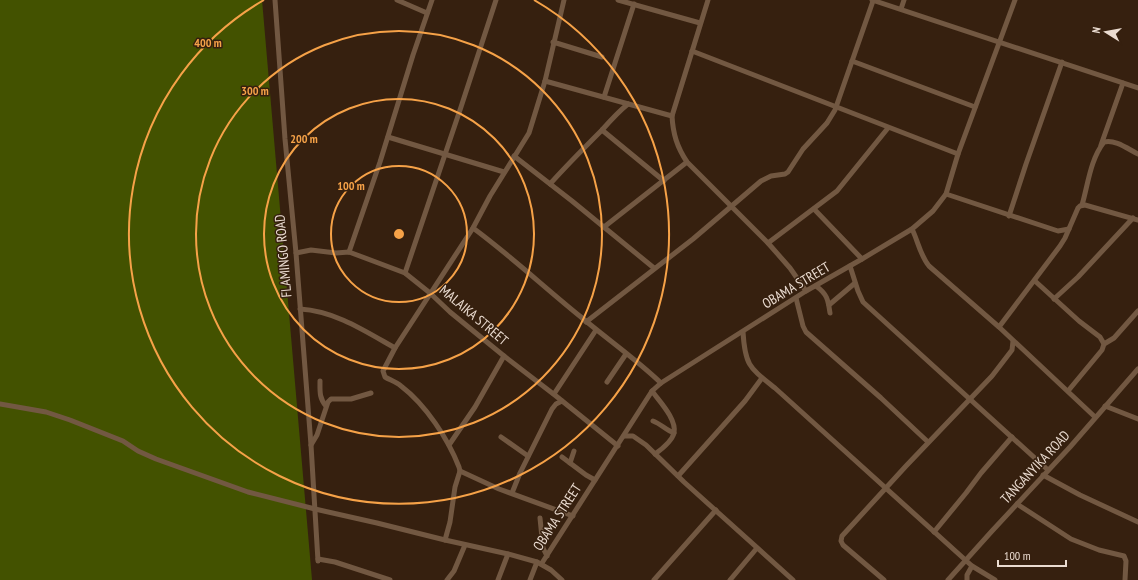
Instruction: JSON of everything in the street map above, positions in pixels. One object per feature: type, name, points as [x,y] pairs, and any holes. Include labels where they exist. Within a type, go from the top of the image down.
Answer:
[{"type":"street","name":"FLAMINGO ROAD","points":[[275,0],[285,139],[296,253],[311,445],[318,560],[335,562],[390,580]]},
{"type":"street","points":[[397,0],[427,13]]},
{"type":"street","points":[[349,252],[354,242],[363,210],[432,0]]},
{"type":"street","points":[[405,273],[462,107],[496,0]]},
{"type":"street","points":[[445,540],[450,522],[455,487],[460,471],[449,445],[428,414],[414,397],[402,386],[385,377],[383,371],[395,348],[473,228],[504,172],[529,133],[545,81],[564,0]]},
{"type":"street","points":[[618,0],[700,23]]},
{"type":"street","points":[[708,0],[672,116],[675,140],[687,162],[768,243],[790,268],[806,291]]},
{"type":"street","points":[[586,322],[693,239],[761,181],[770,176],[785,174],[788,172],[803,149],[827,123],[836,107],[872,0],[1138,88]]},
{"type":"street","points":[[901,9],[904,0]]},
{"type":"street","name":"OBAMA STREET","points":[[530,580],[540,562],[547,556],[573,516],[652,391],[661,383],[806,291],[912,229],[933,211],[946,194],[958,154],[1015,0]]},
{"type":"street","points":[[604,97],[634,4]]},
{"type":"street","points":[[553,42],[602,57]]},
{"type":"street","points":[[692,51],[958,154]]},
{"type":"street","points":[[852,61],[975,107]]},
{"type":"street","points":[[1009,216],[1062,62]]},
{"type":"street","points":[[545,81],[672,116]]},
{"type":"street","points":[[999,327],[1060,246],[1078,208],[1082,205],[1086,184],[1123,83]]},
{"type":"street","points":[[550,184],[618,112],[628,104]]},
{"type":"street","points":[[768,243],[837,191],[888,128]]},
{"type":"street","points":[[602,130],[664,181]]},
{"type":"street","points":[[388,137],[504,172]]},
{"type":"street","points":[[1101,146],[1104,142],[1108,141],[1116,143],[1138,154]]},
{"type":"street","points":[[514,156],[654,268]]},
{"type":"street","points":[[604,227],[687,162]]},
{"type":"street","points":[[946,194],[1058,231],[1069,229]]},
{"type":"street","points":[[1054,299],[1078,277],[1135,219],[1082,205]]},
{"type":"street","points":[[814,209],[862,259]]},
{"type":"street","points":[[473,228],[503,250],[586,322],[646,368],[661,383]]},
{"type":"street","points":[[912,229],[917,238],[924,259],[929,266],[999,327],[1096,417]]},
{"type":"street","name":"MALAIKA STREET","points":[[296,253],[311,250],[336,253],[349,252],[405,273],[504,356],[618,446]]},
{"type":"street","points":[[850,266],[863,302],[1048,470]]},
{"type":"street","points":[[1035,281],[1054,299],[1095,332],[1104,344]]},
{"type":"street","points":[[829,305],[855,283]]},
{"type":"street","points":[[816,286],[826,295],[830,313]]},
{"type":"street","points":[[796,298],[806,332],[881,398],[928,442]]},
{"type":"street","points":[[300,309],[312,310],[345,321],[395,348]]},
{"type":"street","points":[[1068,391],[1097,356],[1104,344],[1114,338],[1138,310]]},
{"type":"street","points":[[512,493],[528,456],[556,404],[555,395],[596,330]]},
{"type":"street","points":[[743,332],[744,345],[749,365],[754,372],[972,566],[995,580]]},
{"type":"street","points":[[884,580],[843,545],[841,541],[842,536],[928,442],[971,399],[1012,350],[1013,341]]},
{"type":"street","points":[[606,382],[626,354]]},
{"type":"street","points":[[449,445],[475,407],[504,356]]},
{"type":"street","name":"TANGANYIKA ROAD","points":[[948,580],[1070,447],[1104,406],[1138,369]]},
{"type":"street","points":[[678,476],[745,401],[762,378]]},
{"type":"street","points":[[320,381],[320,395],[326,406]]},
{"type":"street","points":[[652,391],[668,411],[674,433],[669,441],[655,454]]},
{"type":"street","points":[[311,445],[317,435],[326,406],[331,399],[351,399],[371,393]]},
{"type":"street","points":[[556,404],[562,401]]},
{"type":"street","points":[[0,404],[52,414],[123,441],[138,451],[184,470],[248,492],[540,562],[562,580]]},
{"type":"street","points":[[1104,406],[1138,419]]},
{"type":"street","points":[[653,421],[661,424],[666,429],[674,433]]},
{"type":"street","points":[[629,427],[633,436],[655,454],[793,580]]},
{"type":"street","points":[[624,436],[633,436]]},
{"type":"street","points":[[501,437],[528,456]]},
{"type":"street","points":[[934,532],[1012,437]]},
{"type":"street","points":[[570,462],[574,451]]},
{"type":"street","points":[[562,457],[586,475],[596,480]]},
{"type":"street","points":[[460,471],[499,489],[573,516]]},
{"type":"street","points":[[1043,475],[1080,496],[1138,522]]},
{"type":"street","points":[[1017,504],[1071,539],[1099,550],[1124,556],[1126,561],[1125,580]]},
{"type":"street","points":[[654,580],[716,510]]},
{"type":"street","points":[[540,518],[543,548],[547,556]]},
{"type":"street","points":[[447,580],[454,571],[466,545]]},
{"type":"street","points":[[730,580],[757,548]]},
{"type":"street","points":[[498,580],[508,554]]},
{"type":"street","points":[[966,580],[972,566]]},
{"type":"green space","points":[[0,0],[262,0],[312,580],[0,580]]}]
